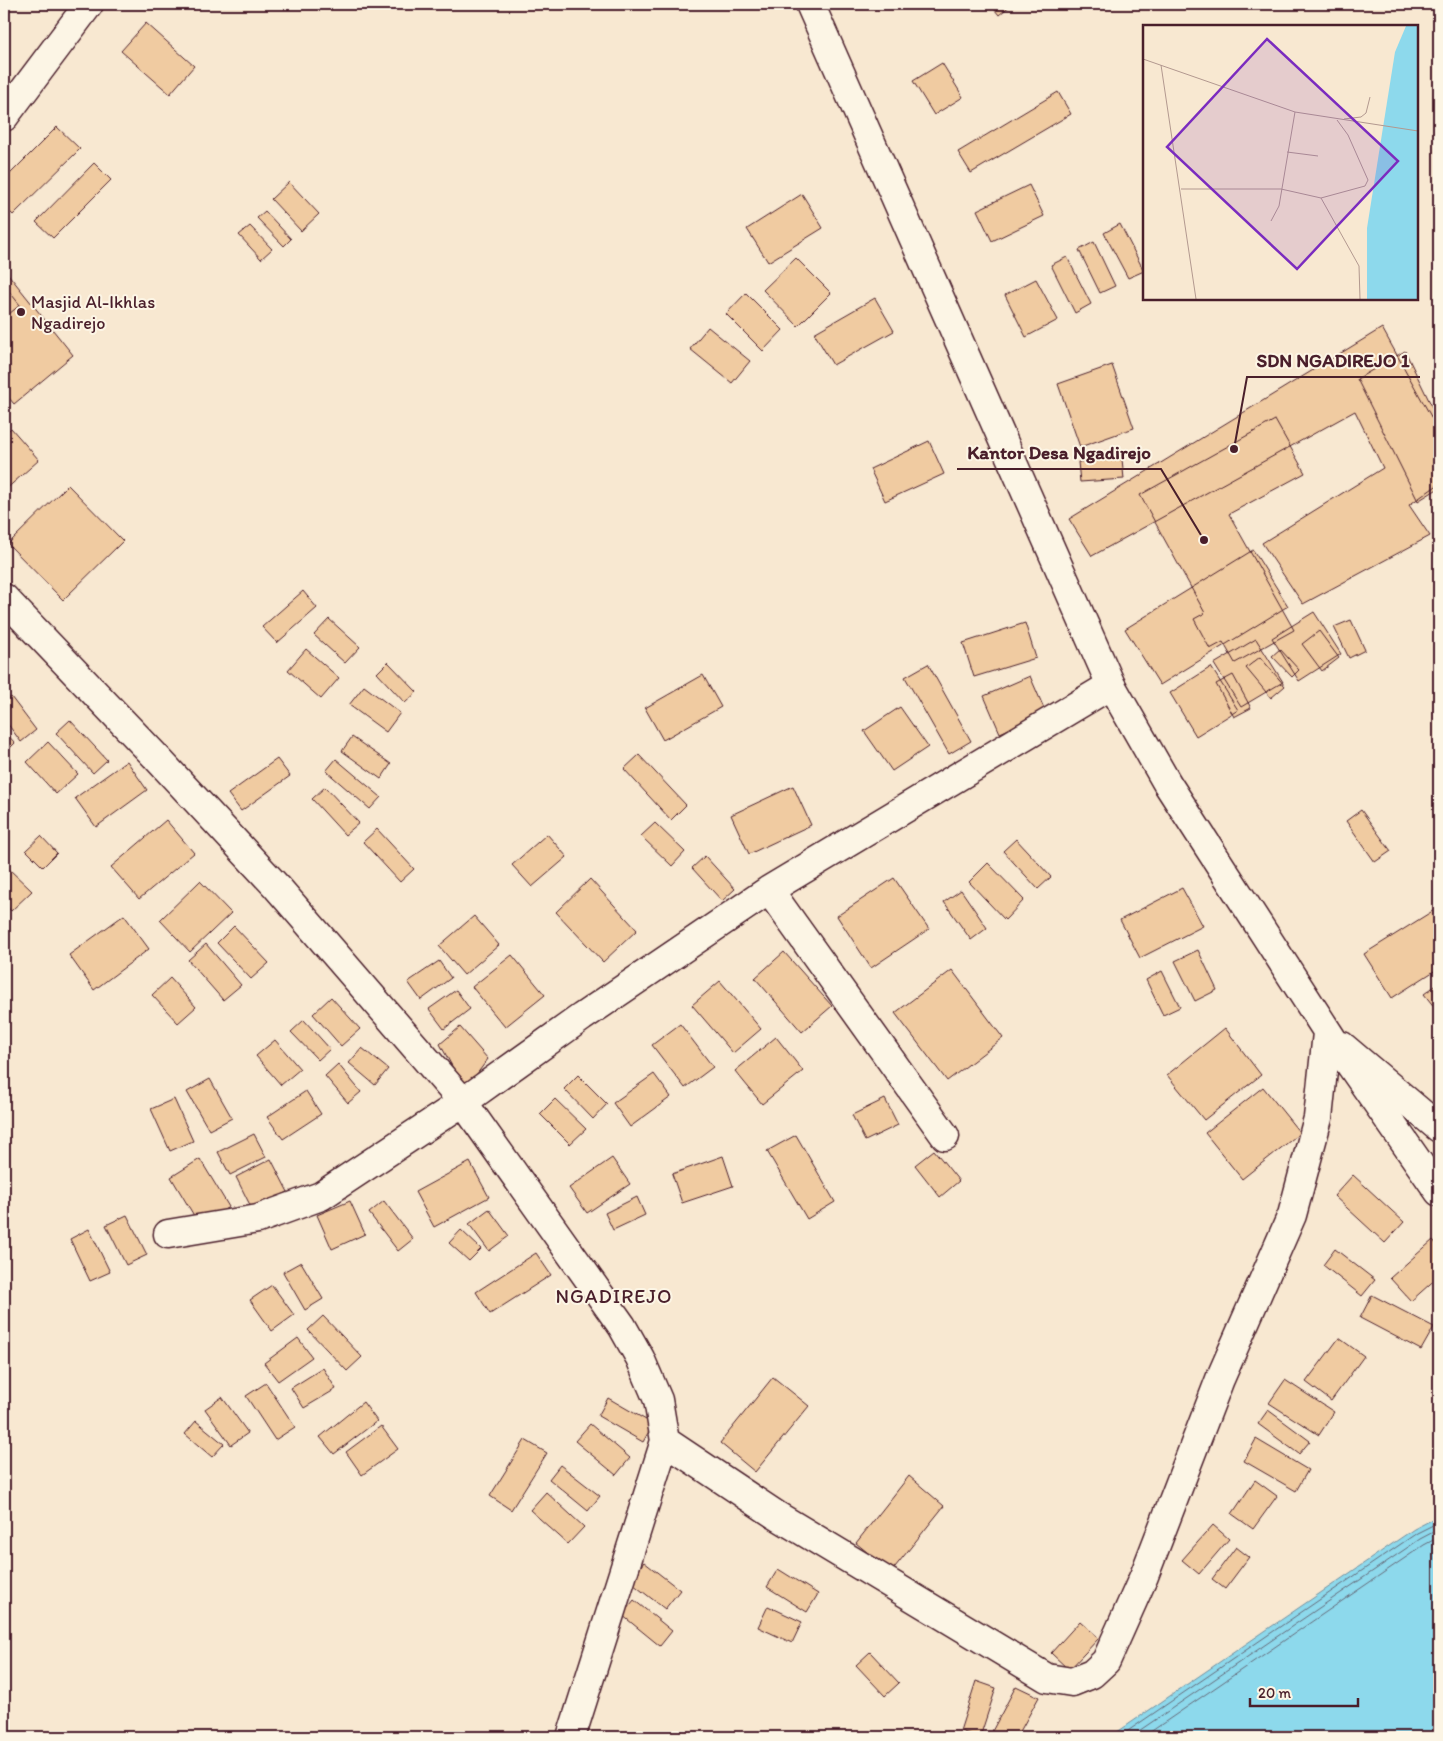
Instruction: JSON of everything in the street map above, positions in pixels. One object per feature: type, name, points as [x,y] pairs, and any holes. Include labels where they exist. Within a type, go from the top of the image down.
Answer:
[{"type":"street","points":[[4,117],[89,4]]},
{"type":"street","points":[[810,4],[1111,685],[1167,784],[1328,1033],[1439,1192]]},
{"type":"street","points":[[4,598],[277,886],[463,1102],[622,1326],[640,1358],[658,1400],[666,1441],[570,1737]]},
{"type":"street","points":[[168,1234],[258,1219],[321,1196],[463,1102],[582,1017],[769,890],[1111,685]]},
{"type":"street","points":[[769,890],[945,1136]]},
{"type":"street","points":[[1328,1033],[1439,1128]]},
{"type":"street","points":[[666,1441],[776,1516],[1047,1678],[1072,1682],[1092,1674],[1106,1660],[1144,1576],[1220,1378],[1292,1215],[1318,1118],[1328,1033]]},
{"type":"water","points":[[1439,1516],[1439,1737],[1110,1737],[1414,1529]]},
{"type":"building","points":[[990,4],[1012,4],[999,15]]},
{"type":"building","points":[[146,23],[194,66],[170,94],[121,51]]},
{"type":"building","points":[[942,63],[963,97],[934,115],[913,81]]},
{"type":"building","points":[[1058,92],[1071,114],[971,173],[958,152]]},
{"type":"building","points":[[57,127],[80,149],[13,215],[4,206],[4,180]]},
{"type":"building","points":[[94,163],[111,180],[53,238],[36,222]]},
{"type":"building","points":[[289,182],[319,214],[301,231],[271,199]]},
{"type":"building","points":[[1029,185],[1044,216],[992,241],[977,210]]},
{"type":"building","points":[[802,194],[823,228],[768,262],[747,229]]},
{"type":"building","points":[[265,211],[291,239],[284,246],[257,218]]},
{"type":"building","points":[[1120,224],[1143,271],[1128,278],[1104,233]]},
{"type":"building","points":[[250,226],[272,249],[261,259],[239,235]]},
{"type":"building","points":[[1094,242],[1115,286],[1100,293],[1079,250]]},
{"type":"building","points":[[1067,257],[1091,304],[1075,313],[1051,265]]},
{"type":"building","points":[[796,258],[831,293],[798,326],[763,290]]},
{"type":"building","name":"Masjid Al-Ikhlas Ngadirejo","points":[[4,269],[73,355],[14,404],[4,392]]},
{"type":"building","points":[[1036,279],[1058,320],[1026,337],[1005,295]]},
{"type":"building","points":[[4,285],[20,305],[4,318]]},
{"type":"building","points":[[746,293],[783,330],[763,351],[726,314]]},
{"type":"building","points":[[875,298],[894,331],[833,365],[814,333]]},
{"type":"building","points":[[708,327],[750,361],[732,383],[690,349]]},
{"type":"building","points":[[1382,328],[1439,431],[1439,484],[1409,505],[1430,536],[1303,604],[1262,543],[1383,468],[1355,411],[1092,556],[1069,519]]},
{"type":"building","points":[[1405,351],[1439,421],[1439,488],[1418,501],[1357,379]]},
{"type":"building","points":[[1112,365],[1134,428],[1080,447],[1058,384]]},
{"type":"building","points":[[1275,420],[1305,473],[1229,514],[1294,630],[1235,663],[1223,642],[1210,649],[1194,619],[1205,613],[1140,495]]},
{"type":"building","points":[[11,428],[39,460],[4,491],[4,435]]},
{"type":"building","points":[[929,441],[944,474],[885,501],[870,469]]},
{"type":"building","points":[[1122,459],[1124,479],[1080,482],[1078,462]]},
{"type":"building","points":[[68,485],[123,541],[63,600],[8,544]]},
{"type":"building","points":[[1253,550],[1288,606],[1160,685],[1125,629]]},
{"type":"building","points":[[303,591],[317,608],[277,643],[262,627]]},
{"type":"building","points":[[1314,612],[1341,654],[1299,681],[1272,638]]},
{"type":"building","points":[[329,619],[360,647],[345,663],[314,635]]},
{"type":"building","points":[[1351,620],[1365,650],[1349,658],[1334,627]]},
{"type":"building","points":[[1025,623],[1036,658],[974,677],[963,643]]},
{"type":"building","points":[[1319,631],[1339,658],[1322,671],[1302,644]]},
{"type":"building","points":[[1256,639],[1283,682],[1241,707],[1214,664]]},
{"type":"building","points":[[306,649],[339,678],[321,699],[288,670]]},
{"type":"building","points":[[1280,649],[1299,670],[1292,677],[1272,656]]},
{"type":"building","points":[[1260,657],[1285,686],[1271,698],[1246,668]]},
{"type":"building","points":[[388,662],[417,692],[405,703],[377,673]]},
{"type":"building","points":[[928,664],[971,741],[949,754],[905,677]]},
{"type":"building","points":[[1211,667],[1238,710],[1196,736],[1170,693]]},
{"type":"building","points":[[703,675],[721,707],[663,740],[645,708]]},
{"type":"building","points":[[1233,675],[1251,708],[1234,717],[1216,684]]},
{"type":"building","points":[[1030,676],[1046,713],[1000,733],[984,696]]},
{"type":"building","points":[[364,686],[400,713],[386,732],[349,705]]},
{"type":"building","points":[[11,697],[36,730],[21,742],[4,719],[4,702]]},
{"type":"building","points":[[900,707],[928,747],[892,771],[864,731]]},
{"type":"building","points":[[70,720],[107,760],[93,773],[56,733]]},
{"type":"building","points":[[4,731],[15,743],[4,754]]},
{"type":"building","points":[[352,737],[391,764],[381,779],[342,751]]},
{"type":"building","points":[[48,742],[78,774],[56,794],[27,762]]},
{"type":"building","points":[[639,755],[686,805],[671,820],[624,769]]},
{"type":"building","points":[[277,759],[290,776],[241,811],[228,794]]},
{"type":"building","points":[[336,759],[381,797],[370,809],[326,771]]},
{"type":"building","points":[[127,761],[147,790],[96,827],[75,798]]},
{"type":"building","points":[[793,786],[811,825],[749,854],[731,815]]},
{"type":"building","points":[[325,787],[359,823],[345,835],[312,799]]},
{"type":"building","points":[[1361,810],[1391,851],[1375,862],[1346,821]]},
{"type":"building","points":[[166,820],[194,853],[139,899],[111,867]]},
{"type":"building","points":[[655,823],[685,852],[672,866],[641,836]]},
{"type":"building","points":[[377,829],[414,869],[400,882],[363,842]]},
{"type":"building","points":[[547,834],[567,857],[532,887],[512,865]]},
{"type":"building","points":[[41,836],[57,853],[43,867],[26,850]]},
{"type":"building","points":[[1016,839],[1051,877],[1038,889],[1003,851]]},
{"type":"building","points":[[705,856],[735,889],[722,901],[692,868]]},
{"type":"building","points":[[988,863],[1024,900],[1005,920],[969,882]]},
{"type":"building","points":[[8,868],[32,891],[11,911],[4,903],[4,872]]},
{"type":"building","points":[[894,878],[929,929],[871,968],[837,916]]},
{"type":"building","points":[[590,879],[637,930],[603,962],[556,912]]},
{"type":"building","points":[[200,881],[231,913],[190,952],[160,920]]},
{"type":"building","points":[[1182,888],[1203,926],[1140,958],[1120,920]]},
{"type":"building","points":[[961,890],[987,928],[971,940],[944,902]]},
{"type":"building","points":[[1439,907],[1439,968],[1392,998],[1364,954]]},
{"type":"building","points":[[124,915],[149,949],[94,990],[69,955]]},
{"type":"building","points":[[474,916],[499,945],[464,975],[439,946]]},
{"type":"building","points":[[234,926],[269,963],[251,979],[217,943]]},
{"type":"building","points":[[206,944],[241,985],[223,1000],[188,960]]},
{"type":"building","points":[[1198,950],[1217,990],[1195,1001],[1175,961]]},
{"type":"building","points":[[784,952],[832,1006],[802,1032],[755,978]]},
{"type":"building","points":[[512,955],[545,995],[505,1027],[472,987]]},
{"type":"building","points":[[439,961],[451,978],[421,1000],[408,982]]},
{"type":"building","points":[[952,970],[1003,1038],[947,1081],[895,1013]]},
{"type":"building","points":[[1162,971],[1180,1007],[1163,1015],[1146,980]]},
{"type":"building","points":[[170,978],[196,1007],[178,1023],[152,995]]},
{"type":"building","points":[[720,981],[761,1029],[733,1053],[692,1005]]},
{"type":"building","points":[[1439,983],[1439,1013],[1424,994]]},
{"type":"building","points":[[456,990],[470,1009],[444,1029],[429,1009]]},
{"type":"building","points":[[331,997],[360,1029],[341,1046],[313,1014]]},
{"type":"building","points":[[304,1020],[330,1049],[318,1060],[291,1032]]},
{"type":"building","points":[[680,1024],[713,1067],[685,1088],[652,1045]]},
{"type":"building","points":[[460,1027],[488,1059],[465,1090],[440,1044]]},
{"type":"building","points":[[1225,1028],[1261,1075],[1204,1120],[1167,1075]]},
{"type":"building","points":[[776,1037],[803,1071],[762,1104],[735,1071]]},
{"type":"building","points":[[275,1040],[300,1069],[281,1085],[256,1056]]},
{"type":"building","points":[[362,1048],[388,1069],[375,1085],[349,1063]]},
{"type":"building","points":[[338,1064],[361,1092],[348,1103],[325,1076]]},
{"type":"building","points":[[654,1074],[671,1097],[630,1127],[613,1103]]},
{"type":"building","points":[[578,1075],[607,1104],[593,1119],[564,1089]]},
{"type":"building","points":[[210,1079],[232,1118],[209,1130],[187,1092]]},
{"type":"building","points":[[1263,1087],[1300,1133],[1242,1179],[1205,1133]]},
{"type":"building","points":[[306,1091],[321,1114],[283,1139],[267,1117]]},
{"type":"building","points":[[174,1099],[193,1141],[170,1151],[151,1109]]},
{"type":"building","points":[[555,1099],[586,1129],[570,1144],[540,1114]]},
{"type":"building","points":[[885,1099],[898,1125],[865,1141],[852,1115]]},
{"type":"building","points":[[254,1134],[266,1157],[230,1175],[218,1152]]},
{"type":"building","points":[[796,1135],[835,1202],[807,1219],[767,1151]]},
{"type":"building","points":[[934,1150],[959,1181],[940,1197],[915,1165]]},
{"type":"building","points":[[723,1156],[733,1186],[682,1203],[672,1174]]},
{"type":"building","points":[[612,1158],[630,1184],[587,1213],[569,1188]]},
{"type":"building","points":[[200,1159],[229,1207],[199,1224],[171,1177]]},
{"type":"building","points":[[271,1159],[288,1192],[252,1209],[236,1177]]},
{"type":"building","points":[[470,1162],[489,1197],[434,1227],[415,1192]]},
{"type":"building","points":[[1353,1175],[1404,1222],[1385,1243],[1334,1196]]},
{"type":"building","points":[[637,1197],[645,1215],[613,1230],[605,1213]]},
{"type":"building","points":[[350,1201],[365,1234],[332,1249],[317,1215]]},
{"type":"building","points":[[384,1201],[413,1239],[398,1251],[369,1213]]},
{"type":"building","points":[[489,1209],[509,1236],[489,1251],[469,1224]]},
{"type":"building","points":[[127,1215],[147,1255],[126,1265],[106,1225]]},
{"type":"building","points":[[89,1229],[110,1272],[90,1281],[70,1239]]},
{"type":"building","points":[[461,1230],[481,1249],[469,1261],[449,1243]]},
{"type":"building","points":[[1433,1240],[1439,1247],[1439,1276],[1411,1301],[1390,1278]]},
{"type":"building","points":[[1335,1249],[1375,1280],[1362,1296],[1323,1265]]},
{"type":"building","points":[[536,1253],[551,1275],[490,1314],[476,1292]]},
{"type":"building","points":[[301,1262],[323,1299],[305,1310],[283,1272]]},
{"type":"building","points":[[272,1285],[294,1315],[272,1331],[250,1300]]},
{"type":"building","points":[[1372,1295],[1434,1327],[1421,1350],[1360,1318]]},
{"type":"building","points":[[323,1316],[362,1357],[347,1371],[308,1330]]},
{"type":"building","points":[[298,1338],[312,1357],[278,1381],[264,1363]]},
{"type":"building","points":[[1339,1338],[1364,1356],[1331,1401],[1306,1382]]},
{"type":"building","points":[[323,1368],[336,1389],[304,1408],[291,1388]]},
{"type":"building","points":[[773,1377],[809,1406],[755,1472],[720,1443]]},
{"type":"building","points":[[1285,1380],[1334,1412],[1319,1435],[1269,1403]]},
{"type":"building","points":[[266,1383],[295,1427],[275,1440],[246,1396]]},
{"type":"building","points":[[222,1397],[248,1433],[231,1445],[205,1409]]},
{"type":"building","points":[[608,1398],[653,1424],[643,1442],[598,1416]]},
{"type":"building","points":[[363,1402],[377,1421],[334,1454],[320,1437]]},
{"type":"building","points":[[1268,1410],[1310,1441],[1299,1454],[1258,1424]]},
{"type":"building","points":[[196,1421],[224,1444],[212,1457],[185,1434]]},
{"type":"building","points":[[590,1424],[630,1458],[616,1475],[575,1441]]},
{"type":"building","points":[[381,1426],[398,1449],[362,1475],[346,1452]]},
{"type":"building","points":[[1256,1439],[1308,1470],[1296,1491],[1244,1461]]},
{"type":"building","points":[[525,1440],[547,1453],[511,1510],[490,1496]]},
{"type":"building","points":[[560,1465],[600,1496],[588,1511],[549,1479]]},
{"type":"building","points":[[909,1476],[944,1506],[891,1572],[856,1543]]},
{"type":"building","points":[[1255,1480],[1277,1496],[1253,1529],[1232,1514]]},
{"type":"building","points":[[546,1492],[584,1527],[568,1544],[530,1510]]},
{"type":"building","points":[[1213,1525],[1229,1539],[1199,1574],[1182,1560]]},
{"type":"building","points":[[1236,1547],[1249,1557],[1225,1589],[1212,1579]]},
{"type":"building","points":[[644,1562],[680,1590],[665,1609],[629,1581]]},
{"type":"building","points":[[778,1569],[818,1594],[807,1612],[767,1587]]},
{"type":"building","points":[[634,1600],[672,1631],[660,1646],[622,1615]]},
{"type":"building","points":[[768,1606],[802,1622],[792,1643],[758,1627]]},
{"type":"building","points":[[1080,1621],[1099,1638],[1069,1670],[1051,1653]]},
{"type":"building","points":[[870,1652],[899,1683],[885,1696],[856,1665]]},
{"type":"building","points":[[976,1681],[996,1688],[980,1737],[960,1731]]},
{"type":"building","points":[[1016,1686],[1039,1697],[1017,1737],[989,1737]]},
{"type":"place","name":"Masjid Al-Ikhlas Ngadirejo","points":[[21,312]]},
{"type":"place","name":"SDN NGADIREJO 1","points":[[1234,449]]},
{"type":"place","name":"Kantor Desa Ngadirejo","points":[[1204,540]]},
{"type":"district","name":"NGADIREJO","points":[[614,1296]]}]
